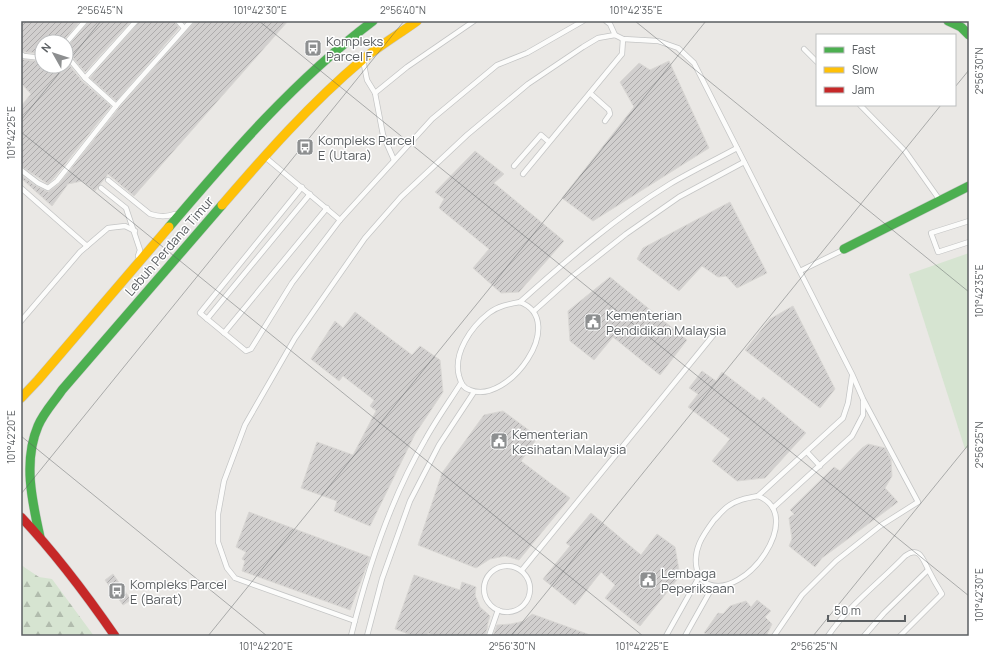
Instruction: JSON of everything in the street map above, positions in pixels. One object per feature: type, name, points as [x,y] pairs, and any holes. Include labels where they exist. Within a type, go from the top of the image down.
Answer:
[{"type":"main road","name":"Lebuh Perdana Timur","points":[[21,398],[265,117],[346,40],[373,21]]},
{"type":"main road","name":"Lebuh Perdana Timur","points":[[40,537],[33,505],[29,460],[39,425],[62,390],[264,156],[310,107],[363,59],[417,21]]},
{"type":"main road","points":[[948,21],[962,27],[969,35]]},
{"type":"main road","points":[[844,249],[969,186]]},
{"type":"main road","points":[[21,517],[40,537],[95,606],[115,636]]},
{"type":"lane","points":[[74,34],[85,21]]},
{"type":"lane","points":[[86,78],[136,21]]},
{"type":"lane","points":[[178,21],[184,28]]},
{"type":"lane","points":[[21,170],[38,183],[48,188],[57,181],[116,106],[191,21]]},
{"type":"lane","points":[[375,93],[407,67],[474,21]]},
{"type":"lane","points":[[302,188],[200,313],[244,350],[248,351],[251,349],[292,283],[340,220],[432,118],[497,65],[527,53],[583,21]]},
{"type":"lane","points":[[606,21],[610,24],[615,35]]},
{"type":"lane","points":[[355,621],[235,578],[226,568],[218,542],[218,514],[224,481],[245,425],[304,326],[365,238],[401,197],[467,135],[528,84],[598,38],[615,35],[624,39],[658,41],[678,48],[694,63],[852,374],[863,399],[918,502],[880,526],[836,561],[802,595],[774,636]]},
{"type":"lane","points":[[523,174],[622,54],[624,39]]},
{"type":"lane","points":[[804,48],[816,61]]},
{"type":"lane","points":[[21,54],[24,56],[34,57]]},
{"type":"lane","points":[[363,59],[367,80],[375,93],[383,135],[394,160]]},
{"type":"lane","points":[[74,64],[86,78],[116,106]]},
{"type":"lane","points":[[590,93],[609,110],[610,114],[606,121]]},
{"type":"lane","points":[[861,106],[905,151],[940,200]]},
{"type":"lane","points":[[514,166],[541,135],[549,142]]},
{"type":"lane","points":[[520,302],[528,305],[534,311],[537,322],[538,334],[535,347],[531,355],[506,383],[485,391],[474,392],[467,389],[461,383],[458,372],[458,359],[461,347],[466,339],[489,313],[510,304],[520,302],[564,263],[616,221],[670,184],[737,148]]},
{"type":"lane","points":[[264,156],[340,220]]},
{"type":"lane","points":[[534,311],[573,276],[626,234],[679,197],[744,162]]},
{"type":"lane","points":[[108,180],[150,214],[165,217],[181,212]]},
{"type":"lane","points":[[21,188],[86,246]]},
{"type":"lane","points":[[101,188],[126,208],[135,231],[140,250],[133,269]]},
{"type":"lane","points":[[208,319],[310,194]]},
{"type":"lane","points":[[224,333],[327,208]]},
{"type":"lane","points":[[969,221],[931,233],[938,252],[969,242]]},
{"type":"lane","points":[[21,321],[80,252],[108,228],[125,226],[135,231]]},
{"type":"lane","points":[[800,271],[844,249]]},
{"type":"lane","points":[[522,570],[715,333]]},
{"type":"lane","points":[[758,496],[766,499],[773,508],[776,516],[776,528],[769,549],[751,571],[744,577],[723,585],[713,586],[705,583],[700,577],[696,565],[696,553],[699,541],[704,533],[727,507],[737,501],[758,496],[843,418],[848,403],[852,374]]},
{"type":"lane","points":[[351,636],[368,576],[396,496],[425,440],[461,383]]},
{"type":"lane","points":[[367,636],[382,578],[410,501],[438,445],[474,392]]},
{"type":"lane","points":[[773,508],[852,436],[863,415],[863,399]]},
{"type":"lane","points":[[807,452],[820,466]]},
{"type":"lane","points":[[828,636],[860,598],[911,552],[915,552],[922,556],[928,570],[942,594],[900,636]]},
{"type":"lane","points":[[503,565],[516,567],[522,570],[529,580],[531,587],[529,598],[520,609],[509,612],[498,610],[488,603],[484,592],[485,581],[492,570],[503,565]]},
{"type":"lane","points":[[864,636],[884,613],[928,570]]},
{"type":"lane","points":[[666,636],[700,577]]},
{"type":"lane","points":[[685,636],[713,586]]},
{"type":"lane","points":[[489,636],[498,610]]},
{"type":"green space","points":[[969,253],[969,447],[965,449],[909,274]]},
{"type":"green space","points":[[21,565],[39,577],[52,579],[94,636],[21,636]]},
{"type":"building","points":[[21,21],[80,21],[69,34],[34,34],[34,53],[21,50]]},
{"type":"building","points":[[89,21],[131,21],[85,72],[74,59],[74,39]]},
{"type":"building","points":[[140,21],[174,21],[179,28],[116,101],[90,78]]},
{"type":"building","points":[[195,21],[288,21],[134,196],[108,174],[95,191],[82,181],[68,184],[52,206],[21,178],[21,175],[36,186],[48,192],[59,184],[119,108]]},
{"type":"building","points":[[21,59],[34,61],[34,74],[74,74],[74,71],[82,81],[111,106],[48,184],[21,166],[21,106],[31,94],[21,83]]},
{"type":"building","points":[[669,61],[709,148],[593,221],[562,198],[634,107],[620,82],[639,63],[650,70]]},
{"type":"building","points":[[475,151],[504,174],[494,183],[564,241],[519,292],[501,293],[473,268],[489,249],[439,208],[444,199],[435,192]]},
{"type":"building","name":"Kementerian Pendidikan Malaysia","points":[[730,202],[767,273],[737,288],[726,276],[718,277],[702,266],[679,291],[637,259],[643,248]]},
{"type":"building","points":[[610,277],[687,340],[660,375],[613,337],[594,360],[570,341],[568,311]]},
{"type":"building","points":[[793,306],[835,389],[820,408],[745,350],[770,319]]},
{"type":"building","points":[[355,312],[412,355],[420,346],[440,360],[443,392],[415,434],[370,526],[334,511],[337,501],[301,488],[317,442],[353,455],[376,411],[370,406],[374,400],[343,376],[339,381],[311,359],[335,321],[343,328]]},
{"type":"building","points":[[702,371],[716,381],[722,372],[760,401],[763,397],[806,433],[765,478],[737,481],[712,461],[730,439],[688,407],[698,394],[689,388]]},
{"type":"building","points":[[503,411],[538,437],[521,461],[570,498],[519,560],[505,556],[490,559],[476,568],[418,545],[442,473],[484,415]]},
{"type":"building","points":[[868,444],[885,448],[891,460],[892,476],[885,488],[898,502],[822,558],[815,567],[789,546],[792,539],[789,518],[794,514],[790,510],[834,467],[840,471],[862,448]]},
{"type":"building","points":[[249,512],[370,557],[350,610],[242,571],[245,561],[242,559],[246,552],[236,547]]},
{"type":"building","points":[[591,513],[641,555],[657,534],[675,547],[680,576],[640,626],[605,598],[615,585],[601,572],[575,605],[543,579],[570,546],[566,543]]},
{"type":"building","points":[[113,574],[131,600],[123,605],[105,580]]},
{"type":"building","points":[[414,575],[460,590],[462,582],[476,587],[475,595],[480,607],[490,616],[485,636],[435,636],[428,633],[427,636],[414,636],[395,629]]},
{"type":"building","points":[[757,600],[771,611],[765,617],[772,624],[766,636],[715,636],[704,633],[718,613],[723,614],[730,606],[746,601],[751,607]]},
{"type":"building","points":[[532,614],[590,636],[493,636],[497,625],[524,621]]},
{"type":"traffic: fast","points":[[169,227],[265,118],[317,68],[373,21]]},
{"type":"traffic: fast","points":[[948,21],[961,27],[969,35]]},
{"type":"traffic: fast","points":[[844,249],[969,186]]},
{"type":"traffic: fast","points":[[40,537],[30,481],[33,439],[40,421],[62,390],[222,205]]},
{"type":"traffic: slow","points":[[222,205],[272,148],[324,94],[362,60],[417,21]]},
{"type":"traffic: slow","points":[[21,398],[169,227]]},
{"type":"traffic: jam","points":[[21,517],[70,575],[115,636]]},
{"type":"place","name":"Kompleks Parcel F","points":[[313,48]]},
{"type":"place","name":"Kompleks Parcel E (Utara)","points":[[305,147]]},
{"type":"place","name":"Kementerian Pendidikan Malaysia","points":[[593,322]]},
{"type":"place","name":"Kementerian Kesihatan Malaysia","points":[[499,441]]},
{"type":"place","name":"Lembaga Peperiksaan","points":[[648,580]]},
{"type":"place","name":"Kompleks Parcel E (Barat)","points":[[117,591]]}]
